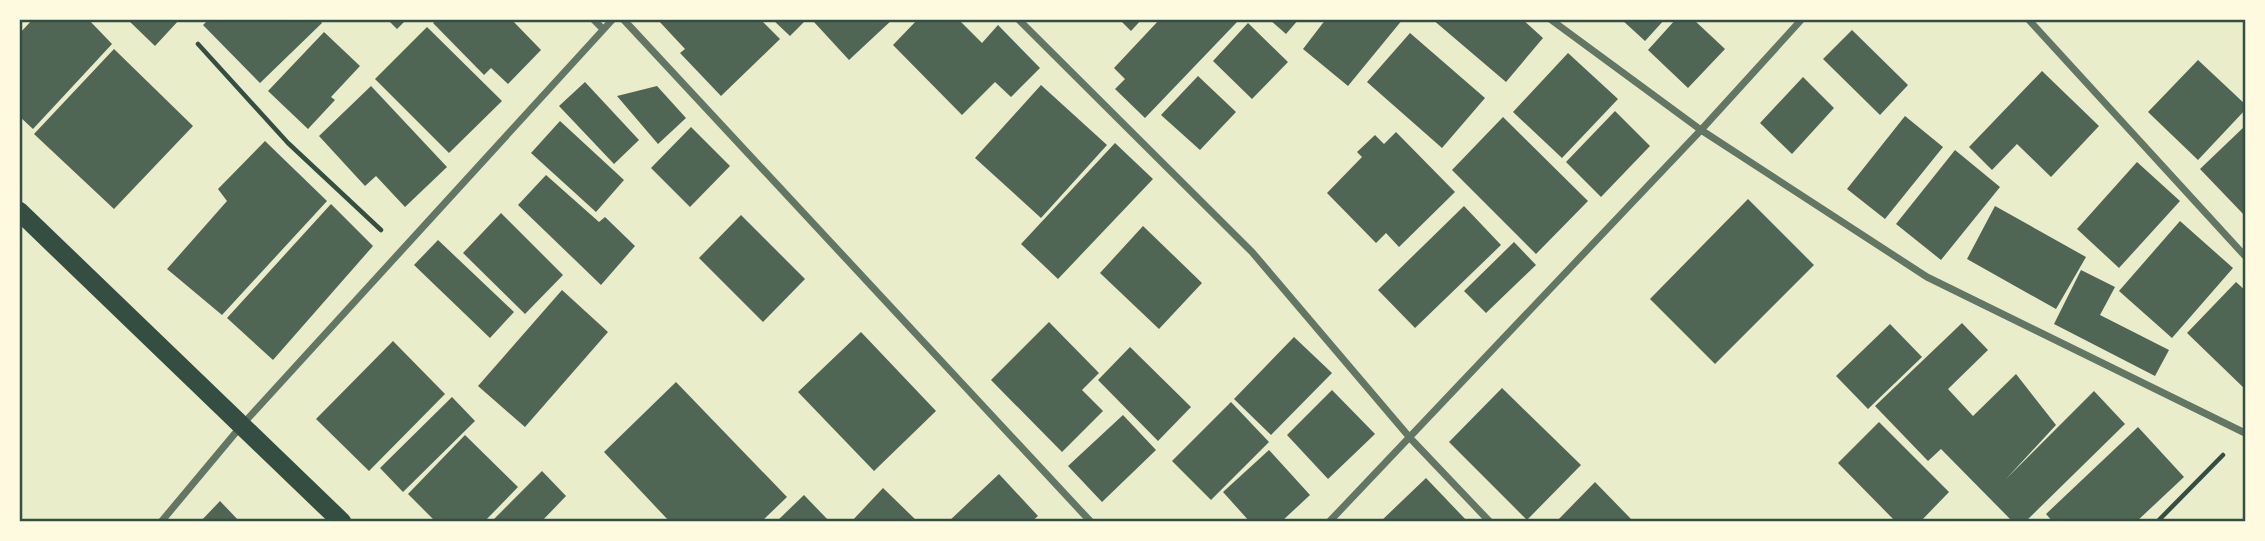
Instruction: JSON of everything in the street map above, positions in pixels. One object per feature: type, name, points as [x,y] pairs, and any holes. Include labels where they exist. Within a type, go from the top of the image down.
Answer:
[{"type":"highway","points":[[19,211],[342,522]]},
{"type":"street","points":[[593,19],[603,29]]},
{"type":"street","points":[[161,522],[242,425],[613,19]]},
{"type":"street","points":[[623,19],[1091,522]]},
{"type":"street","points":[[1018,19],[1252,253],[1411,439],[1490,522]]},
{"type":"street","points":[[1550,19],[1701,130],[1927,277],[2245,433]]},
{"type":"street","points":[[1329,522],[1411,439],[1802,19]]},
{"type":"street","points":[[2028,19],[2245,257]]},
{"type":"path","points":[[198,44],[288,143],[403,251]]},
{"type":"path","points":[[2157,522],[2245,433]]},
{"type":"building","points":[[33,19],[88,19],[112,44],[33,129],[19,116],[19,34]]},
{"type":"building","points":[[127,19],[180,19],[155,46]]},
{"type":"building","points":[[209,19],[319,19],[322,23],[260,83],[203,25]]},
{"type":"building","points":[[387,19],[407,19],[397,29]]},
{"type":"building","points":[[437,19],[511,19],[541,50],[508,84],[491,68],[484,75],[433,23]]},
{"type":"building","points":[[657,19],[760,19],[780,39],[721,96],[680,53],[685,49]]},
{"type":"building","points":[[772,19],[807,19],[790,36]]},
{"type":"building","points":[[818,19],[893,19],[849,60],[814,22]]},
{"type":"building","points":[[918,19],[958,19],[982,43],[998,25],[1040,68],[1011,97],[995,82],[962,115],[893,45]]},
{"type":"building","points":[[1119,19],[1142,19],[1131,31]]},
{"type":"building","points":[[1160,19],[1235,19],[1237,22],[1145,118],[1115,89],[1125,79],[1114,68]]},
{"type":"building","points":[[1269,19],[1299,19],[1286,34]]},
{"type":"building","points":[[1326,19],[1403,19],[1348,86],[1303,49]]},
{"type":"building","points":[[1432,19],[1522,19],[1543,38],[1506,82]]},
{"type":"building","points":[[1621,19],[1665,19],[1645,41]]},
{"type":"building","points":[[1676,19],[1693,19],[1725,49],[1688,88],[1648,50]]},
{"type":"building","points":[[1248,23],[1288,62],[1252,99],[1213,61]]},
{"type":"building","points":[[427,27],[502,101],[449,153],[375,79]]},
{"type":"building","points":[[1852,30],[1908,85],[1880,115],[1823,59]]},
{"type":"building","points":[[324,32],[360,66],[331,97],[335,100],[308,129],[268,91]]},
{"type":"building","points":[[1410,33],[1485,98],[1442,148],[1367,82]]},
{"type":"building","points":[[114,49],[193,126],[114,209],[34,134]]},
{"type":"building","points":[[1568,53],[1618,99],[1562,158],[1513,112]]},
{"type":"building","points":[[2198,60],[2246,105],[2246,109],[2198,160],[2148,112]]},
{"type":"building","points":[[2042,71],[2099,126],[2051,177],[2017,144],[1992,170],[1969,147]]},
{"type":"building","points":[[1198,76],[1236,112],[1200,150],[1161,115]]},
{"type":"building","points":[[1803,77],[1834,108],[1792,154],[1760,123]]},
{"type":"building","points":[[585,82],[639,140],[614,164],[559,106]]},
{"type":"building","points":[[1041,85],[1107,145],[1041,218],[975,158]]},
{"type":"building","points":[[371,86],[447,167],[405,207],[376,176],[365,186],[319,136]]},
{"type":"building","points":[[657,86],[686,118],[658,144],[617,96]]},
{"type":"building","points":[[1615,111],[1650,146],[1601,197],[1566,162]]},
{"type":"building","points":[[1905,116],[1943,147],[1885,219],[1847,189]]},
{"type":"building","points":[[1503,117],[1588,201],[1536,254],[1452,170]]},
{"type":"building","points":[[560,121],[624,180],[596,212],[531,153]]},
{"type":"building","points":[[2246,125],[2246,217],[2200,169]]},
{"type":"building","points":[[691,127],[730,166],[690,207],[651,168]]},
{"type":"building","points":[[1396,132],[1455,192],[1399,247],[1386,233],[1376,243],[1327,193],[1362,157],[1357,152],[1375,135],[1384,144]]},
{"type":"building","points":[[265,141],[327,201],[222,315],[167,269],[227,201],[218,189]]},
{"type":"building","points":[[1115,143],[1153,179],[1058,279],[1021,244]]},
{"type":"building","points":[[1955,150],[2000,187],[1941,260],[1896,224]]},
{"type":"building","points":[[2137,162],[2180,201],[2119,268],[2077,229]]},
{"type":"building","points":[[546,175],[599,222],[605,217],[635,246],[601,285],[518,205]]},
{"type":"building","points":[[1748,199],[1814,265],[1715,364],[1650,299]]},
{"type":"building","points":[[331,204],[373,246],[273,360],[227,318]]},
{"type":"building","points":[[1464,206],[1501,245],[1415,328],[1378,290]]},
{"type":"building","points":[[1995,206],[2086,257],[2056,309],[1967,259]]},
{"type":"building","points":[[501,213],[563,275],[525,314],[463,253]]},
{"type":"building","points":[[741,215],[805,279],[763,322],[699,258]]},
{"type":"building","points":[[2180,221],[2233,268],[2172,338],[2119,291]]},
{"type":"building","points":[[1143,226],[1202,283],[1159,329],[1100,273]]},
{"type":"building","points":[[438,240],[514,312],[490,338],[414,265]]},
{"type":"building","points":[[1514,242],[1536,265],[1486,313],[1464,291]]},
{"type":"building","points":[[2081,270],[2115,287],[2100,315],[2169,350],[2155,376],[2054,324]]},
{"type":"building","points":[[2236,282],[2246,291],[2246,390],[2187,333]]},
{"type":"building","points":[[562,290],[608,332],[525,427],[478,386]]},
{"type":"building","points":[[1049,322],[1099,373],[1082,390],[1103,411],[1062,452],[991,380]]},
{"type":"building","points":[[1962,323],[1988,350],[1948,389],[1973,416],[2016,374],[2056,425],[2006,479],[2094,391],[2125,424],[2025,522],[2013,522],[1941,449],[1928,461],[1875,406]]},
{"type":"building","points":[[1890,324],[1922,357],[1868,409],[1836,376]]},
{"type":"building","points":[[861,332],[936,411],[874,471],[798,392]]},
{"type":"building","points":[[1294,337],[1332,373],[1271,435],[1234,399]]},
{"type":"building","points":[[393,341],[445,394],[369,471],[316,419]]},
{"type":"building","points":[[1130,347],[1191,407],[1158,441],[1098,380]]},
{"type":"building","points":[[676,382],[787,497],[761,522],[670,522],[604,452]]},
{"type":"building","points":[[1502,388],[1581,465],[1527,520],[1449,442]]},
{"type":"building","points":[[1332,390],[1375,434],[1328,479],[1287,435]]},
{"type":"building","points":[[452,397],[475,421],[403,492],[380,468]]},
{"type":"building","points":[[1231,402],[1269,442],[1211,500],[1172,461]]},
{"type":"building","points":[[1123,415],[1156,450],[1102,502],[1068,466]]},
{"type":"building","points":[[1879,422],[1949,492],[1920,522],[1896,522],[1838,463]]},
{"type":"building","points":[[2138,427],[2184,477],[2136,522],[2053,522],[2046,514]]},
{"type":"building","points":[[465,435],[518,487],[484,522],[436,522],[408,494]]},
{"type":"building","points":[[1269,450],[1310,495],[1281,522],[1250,522],[1223,492]]},
{"type":"building","points":[[542,471],[566,496],[541,522],[491,522]]},
{"type":"building","points":[[999,474],[1038,516],[1031,522],[948,522]]},
{"type":"building","points":[[1426,478],[1468,522],[1380,522]]},
{"type":"building","points":[[1595,482],[1631,519],[1629,522],[1556,522]]},
{"type":"building","points":[[883,488],[918,522],[851,522]]},
{"type":"building","points":[[804,495],[830,522],[776,522]]},
{"type":"building","points":[[220,501],[240,522],[200,522]]}]
